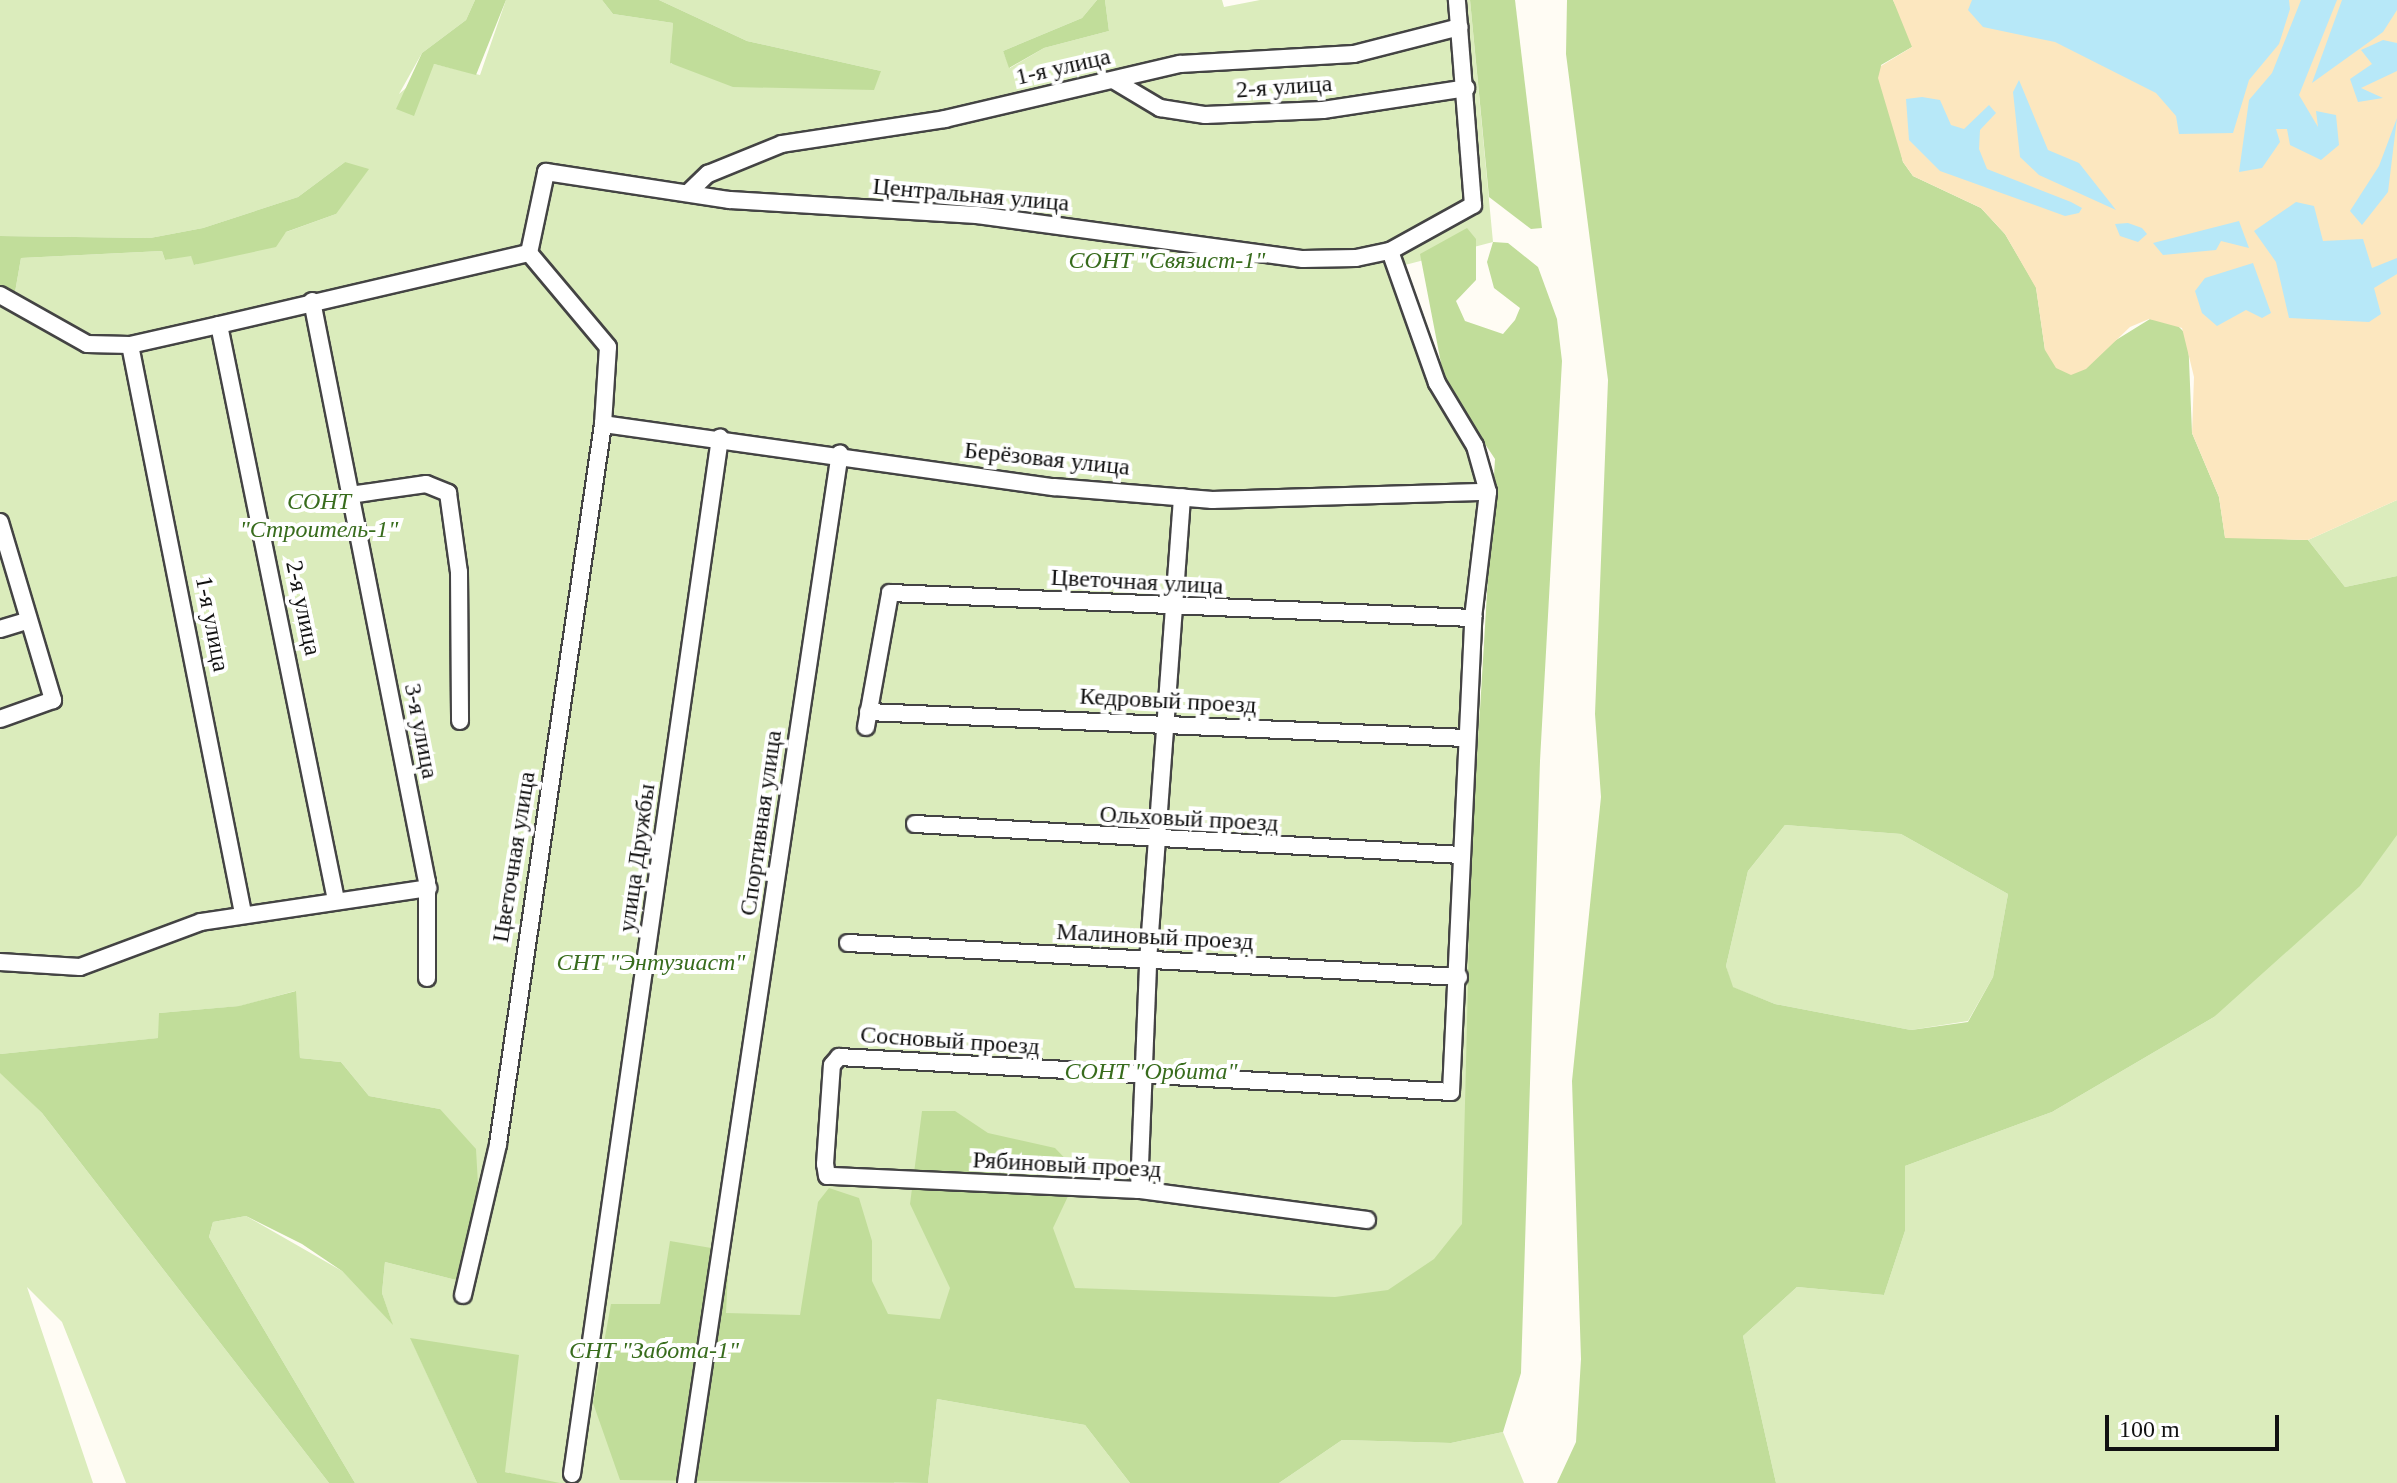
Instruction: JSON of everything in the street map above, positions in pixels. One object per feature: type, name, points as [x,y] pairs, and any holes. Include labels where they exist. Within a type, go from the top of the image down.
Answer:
[{"type":"street","points":[[1457,0],[1473,205],[1390,251],[1437,383],[1475,446],[1488,492],[1473,618],[1465,738],[1459,977]]},
{"type":"street","name":"1-я улица","points":[[688,193],[708,174],[769,147],[945,119],[1203,62],[1354,54],[1460,27]]},
{"type":"street","name":"2-я улица","points":[[1113,80],[1160,108],[1220,115],[1323,110],[1466,88]]},
{"type":"street","name":"Центральная улица","points":[[529,253],[546,172],[688,193],[977,215],[1303,259],[1390,251]]},
{"type":"street","points":[[0,295],[87,344],[130,345],[529,253]]},
{"type":"street","name":"Цветочная улица","points":[[463,1295],[498,1144],[603,424],[608,347],[529,253]]},
{"type":"street","name":"3-я улица","points":[[312,301],[428,888],[427,978]]},
{"type":"street","name":"2-я улица","points":[[219,325],[336,900]]},
{"type":"street","name":"1-я улица","points":[[130,345],[243,913]]},
{"type":"street","name":"Берёзовая улица","points":[[603,424],[840,453],[979,477],[1182,497],[1488,492]]},
{"type":"street","name":"улица Дружбы","points":[[572,1474],[720,438]]},
{"type":"street","name":"Спортивная улица","points":[[686,1483],[840,453]]},
{"type":"street","name":"3-я улица","points":[[350,495],[426,484],[448,493],[459,572],[460,721]]},
{"type":"street","points":[[1139,1190],[1148,961],[1171,609],[1182,497]]},
{"type":"street","points":[[0,522],[53,700],[0,719]]},
{"type":"street","name":"Цветочная улица","points":[[867,719],[890,593],[1171,609],[1473,618]]},
{"type":"street","points":[[0,629],[27,621]]},
{"type":"street","name":"Кедровый проезд","points":[[867,719],[1165,724],[1465,738]]},
{"type":"street","name":"Ольховый проезд","points":[[915,824],[1156,842],[1461,855]]},
{"type":"street","points":[[0,962],[80,967],[243,913],[428,888]]},
{"type":"street","name":"Малиновый проезд","points":[[848,943],[1459,977]]},
{"type":"street","name":"Сосновый проезд","points":[[829,1112],[839,1057],[1143,1077],[1451,1092],[1459,977]]},
{"type":"street","name":"Рябиновый проезд","points":[[829,1112],[827,1176],[1139,1190],[1367,1220]]},
{"type":"green space","points":[[0,0],[475,0],[466,20],[422,53],[399,94],[434,64],[480,75],[506,0],[602,0],[613,14],[673,23],[671,64],[881,71],[747,41],[659,0],[1097,0],[1082,18],[1003,51],[1010,68],[1044,48],[1109,31],[1105,0],[1222,0],[1224,7],[1260,0],[1470,0],[1493,242],[1405,265],[1484,495],[1466,1418],[910,1382],[894,1483],[557,1483],[505,1472],[411,1339],[477,1483],[355,1483],[209,1237],[213,1222],[246,1216],[342,1271],[392,1323],[382,1293],[385,1262],[460,1281],[440,1109],[369,1096],[341,1062],[300,1058],[295,991],[240,1006],[159,1013],[159,1038],[0,1054],[0,290],[14,298],[21,258],[162,251],[165,260],[191,255],[195,265],[336,214],[345,162],[298,197],[203,228],[150,238],[0,236]]},
{"type":"green space","points":[[475,0],[506,0],[476,75],[434,64],[414,116],[396,109],[422,53],[466,20]]},
{"type":"green space","points":[[602,0],[659,0],[747,41],[881,71],[874,90],[733,87],[670,63],[673,23],[613,14]]},
{"type":"green space","points":[[1097,0],[1105,0],[1109,31],[1044,48],[1009,68],[1003,51],[1082,18]]},
{"type":"green space","points":[[1470,0],[1515,0],[1542,228],[1531,229],[1489,197]]},
{"type":"green space","points":[[1567,0],[1893,0],[1912,38],[1912,47],[1881,65],[1903,162],[1913,176],[1981,208],[2005,234],[2036,287],[2045,350],[2108,345],[2150,319],[2174,322],[2188,336],[2192,433],[2219,497],[2225,537],[2308,540],[2345,587],[2397,576],[2397,835],[2360,886],[2214,1017],[2052,1112],[1905,1166],[1905,1231],[1884,1295],[1797,1287],[1743,1336],[1776,1483],[1557,1483],[1576,1442],[1581,1359],[1572,1081],[1601,797],[1595,714],[1608,380],[1566,54]],"holes":[[[1785,825],[1901,834],[2008,894],[1993,977],[1968,1022],[1911,1030],[1775,1004],[1733,987],[1726,966],[1748,871]]]},
{"type":"green space","points":[[345,162],[369,169],[336,214],[286,232],[276,247],[194,265],[191,256],[165,260],[162,251],[21,258],[14,298],[0,290],[0,236],[150,238],[203,228],[298,197]]},
{"type":"green space","name":"СНТ \"Забота-1\"","points":[[1467,228],[1476,239],[1476,280],[1456,301],[1465,321],[1503,334],[1515,320],[1520,308],[1494,288],[1487,262],[1493,242],[1508,243],[1538,267],[1557,319],[1562,361],[1540,761],[1521,1373],[1503,1432],[1451,1443],[1342,1440],[1279,1483],[1130,1483],[1085,1425],[937,1399],[928,1483],[620,1480],[593,1403],[611,1304],[660,1304],[670,1241],[729,1251],[726,1313],[800,1315],[818,1202],[829,1188],[859,1198],[872,1241],[872,1281],[888,1314],[940,1319],[950,1288],[910,1204],[922,1111],[955,1111],[988,1133],[1055,1148],[1079,1173],[1053,1228],[1075,1288],[1335,1297],[1388,1290],[1434,1259],[1462,1224],[1471,860],[1495,459],[1445,384],[1420,254]]},
{"type":"green space","points":[[2397,500],[2397,576],[2345,587],[2308,540]]},
{"type":"green space","points":[[2397,804],[2397,1483],[1776,1483],[1743,1336],[1797,1287],[1884,1295],[1905,1231],[1905,1166],[2052,1112],[2214,1017]]},
{"type":"green space","points":[[1785,825],[1901,834],[2008,894],[1993,977],[1968,1021],[1911,1030],[1775,1004],[1732,987],[1726,966],[1748,871]]},
{"type":"green space","points":[[296,991],[300,1058],[341,1062],[369,1096],[440,1109],[476,1149],[479,1202],[460,1281],[385,1262],[382,1293],[393,1325],[342,1271],[302,1244],[246,1216],[213,1222],[209,1237],[355,1483],[329,1483],[42,1113],[0,1073],[0,1054],[158,1038],[159,1013],[239,1006]]},
{"type":"green space","points":[[0,1072],[42,1113],[329,1483],[126,1483],[62,1322],[27,1287],[93,1483],[0,1483]]},
{"type":"green space","points":[[410,1338],[519,1355],[505,1472],[560,1483],[477,1483]]},
{"type":"green space","points":[[937,1399],[1085,1425],[1130,1483],[928,1483]]},
{"type":"green space","points":[[1503,1432],[1524,1483],[1279,1483],[1342,1440],[1451,1443]]},
{"type":"sand","points":[[1893,0],[2397,0],[2397,500],[2308,540],[2225,538],[2219,497],[2192,433],[2194,377],[2182,328],[2149,319],[2130,327],[2086,369],[2071,375],[2056,368],[2045,350],[2036,288],[2005,234],[1981,208],[1913,176],[1903,162],[1878,78],[1881,66],[1912,47]]},
{"type":"water","points":[[1972,0],[2289,0],[2290,9],[2279,44],[2249,80],[2233,133],[2179,134],[2176,116],[2156,93],[2055,42],[1983,27],[1968,10]]},
{"type":"water","points":[[2301,0],[2337,0],[2299,95],[2318,127],[2316,111],[2336,115],[2339,145],[2321,160],[2290,145],[2287,129],[2276,129],[2280,142],[2262,168],[2239,172],[2249,100],[2272,73]]},
{"type":"water","points":[[2342,0],[2397,0],[2397,10],[2383,32],[2312,83]]},
{"type":"water","points":[[2383,40],[2397,43],[2397,71],[2361,88],[2383,98],[2358,102],[2350,79],[2372,64],[2361,50]]},
{"type":"water","points":[[2019,80],[2048,150],[2079,163],[2116,210],[2039,175],[2020,157],[2013,92]]},
{"type":"water","points":[[1922,97],[1940,100],[1951,125],[1964,129],[1989,105],[1996,113],[1980,130],[1979,149],[1987,169],[2071,202],[2082,208],[2079,213],[2065,216],[1940,171],[1909,140],[1906,99]]},
{"type":"water","points":[[2397,118],[2388,192],[2362,225],[2350,211],[2379,166]]},
{"type":"water","points":[[2296,202],[2314,206],[2323,241],[2363,239],[2372,268],[2397,258],[2397,274],[2374,288],[2381,314],[2369,322],[2289,318],[2276,262],[2254,231]]},
{"type":"water","points":[[2239,221],[2249,248],[2221,241],[2216,250],[2163,255],[2153,243]]},
{"type":"water","points":[[2128,223],[2142,228],[2147,234],[2138,242],[2120,236],[2115,224]]},
{"type":"water","points":[[2253,263],[2271,313],[2262,318],[2246,310],[2217,326],[2202,313],[2195,291],[2205,278]]},
{"type":"park label","name":"СОНТ \"Связист-1\"","points":[[1167,261]]},
{"type":"park label","name":"СОНТ \"Строитель-1\"","points":[[319,516]]},
{"type":"park label","name":"СНТ \"Энтузиаст\"","points":[[651,963]]},
{"type":"park label","name":"СОНТ \"Орбита\"","points":[[1151,1072]]}]
